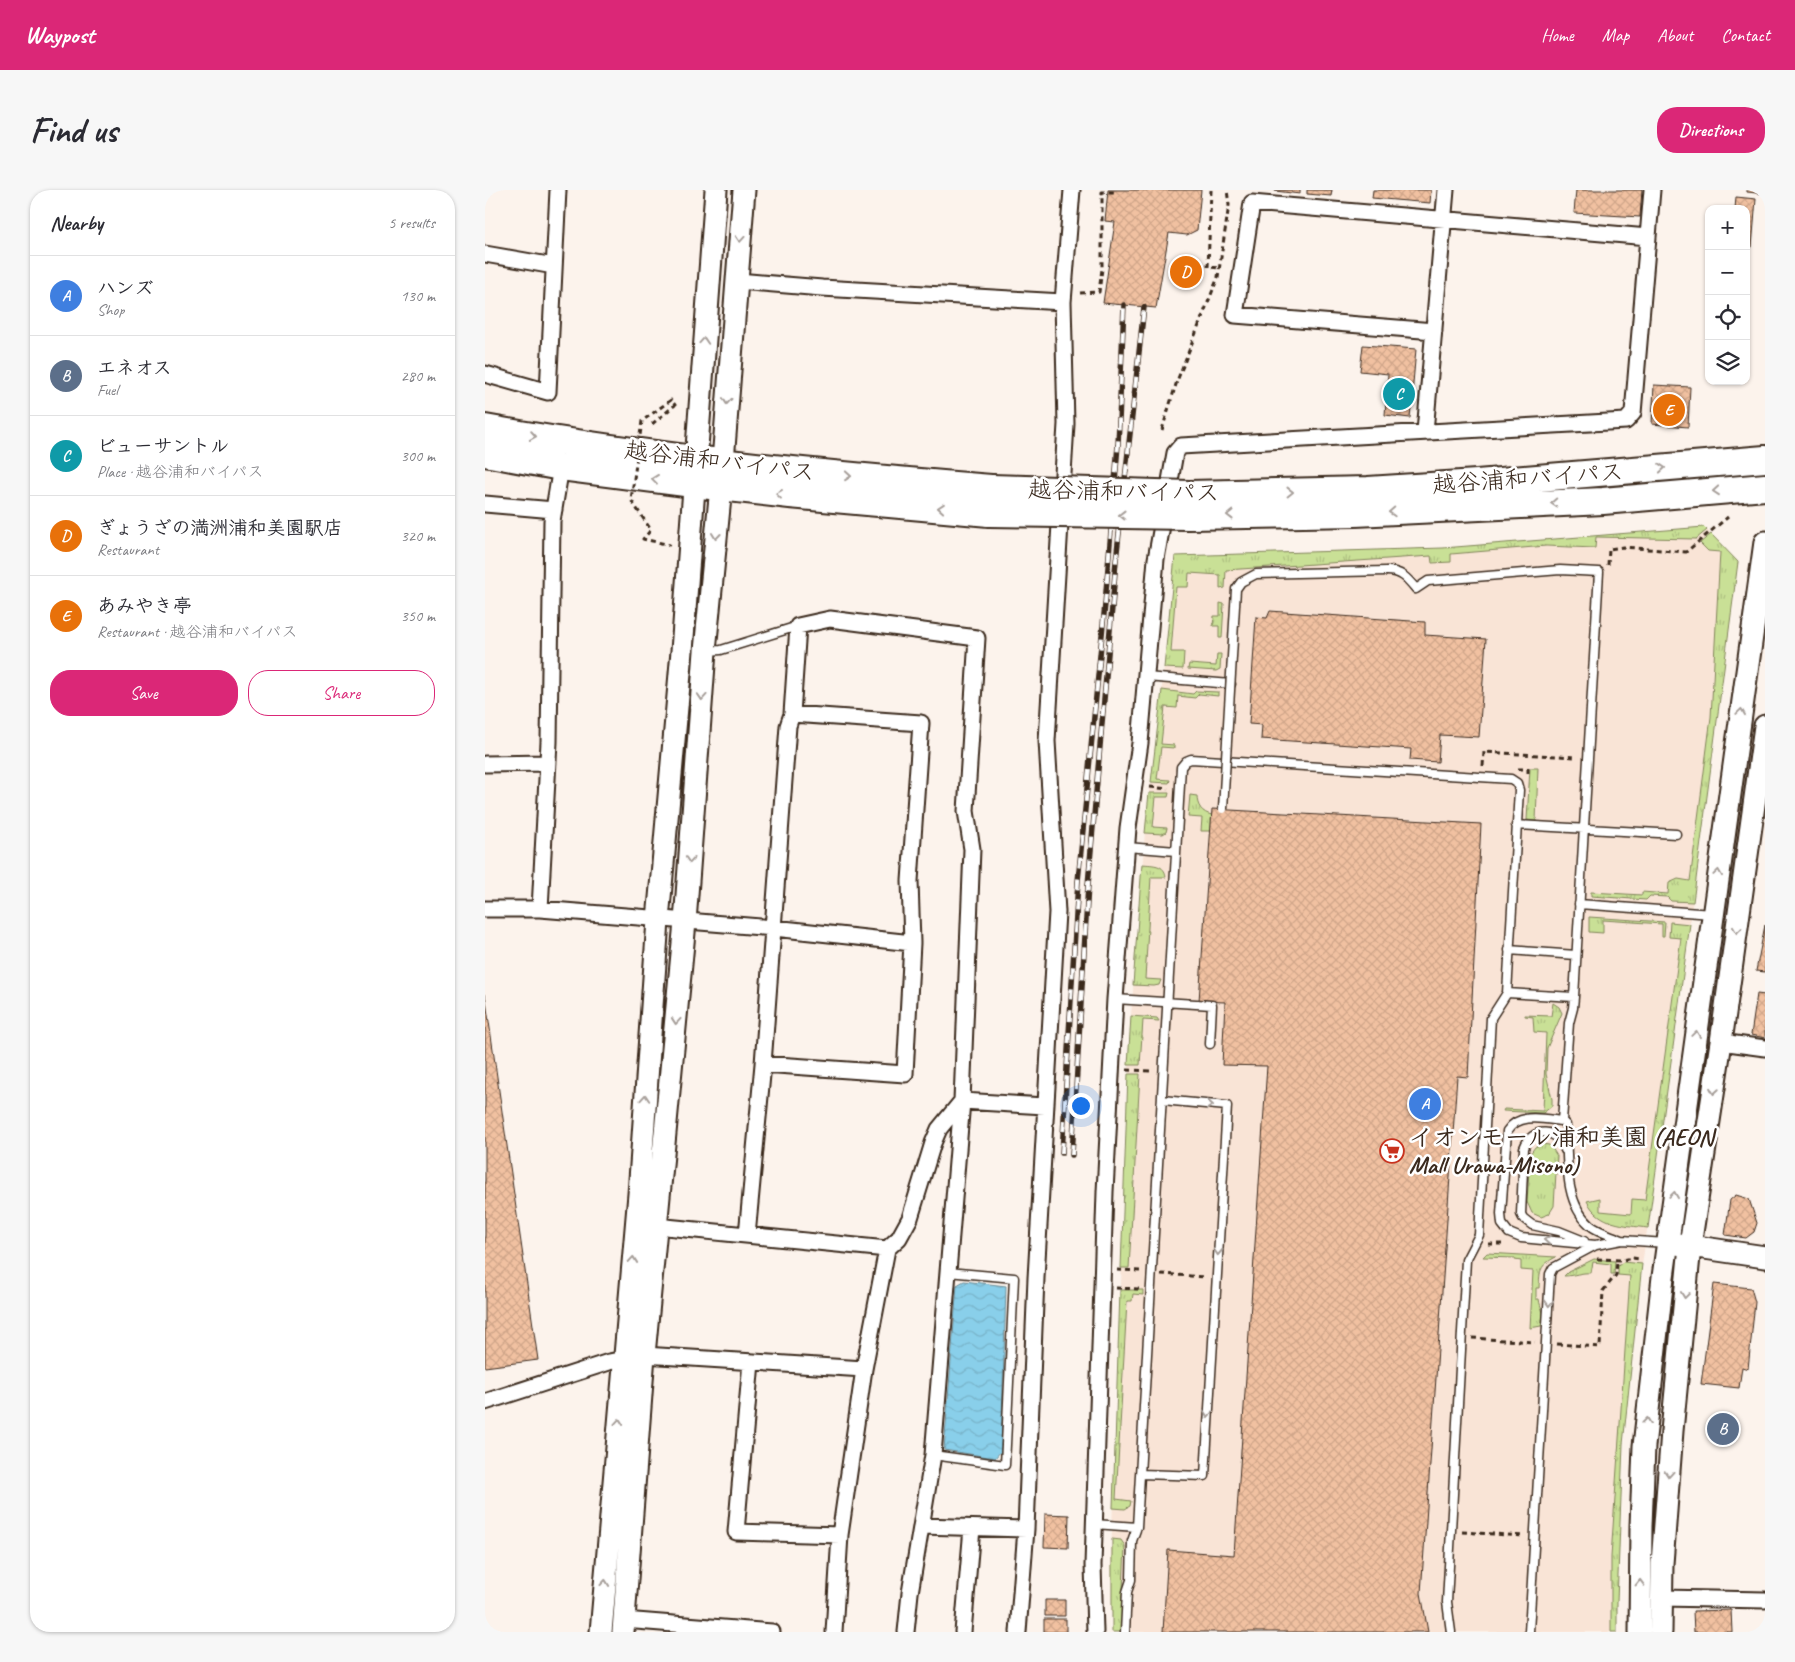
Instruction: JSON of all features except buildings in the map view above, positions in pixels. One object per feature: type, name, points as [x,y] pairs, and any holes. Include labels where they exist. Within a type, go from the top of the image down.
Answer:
[{"type":"highway","name":"越谷浦和バイパス","points":[[490,429],[630,452],[694,472]]},
{"type":"highway","name":"越谷浦和バイパス","points":[[485,453],[561,467],[694,472],[722,475],[790,495],[1188,505],[1365,513],[1603,501],[1765,487]]},
{"type":"highway","name":"越谷浦和バイパス","points":[[1188,505],[1765,459]]},
{"type":"highway","points":[[485,460],[529,461]]},
{"type":"street","points":[[485,374],[548,392],[558,190]]},
{"type":"street","points":[[716,190],[682,651],[658,920],[639,1185],[635,1357],[624,1626],[773,1632]]},
{"type":"street","points":[[601,1632],[635,1357],[656,1226],[685,922],[705,650],[722,475],[744,190]]},
{"type":"street","points":[[1018,1632],[1026,1529],[1045,1106],[1057,912],[1047,741],[1066,424],[1063,302],[1072,190]]},
{"type":"street","points":[[1425,432],[1446,190]]},
{"type":"street","points":[[1095,1632],[1094,1524],[1105,1192],[1115,999],[1127,848],[1141,743],[1156,559],[1175,453],[1181,446],[1626,421],[1633,413],[1652,190]]},
{"type":"street","points":[[1434,331],[1235,315],[1252,203],[1648,237]]},
{"type":"street","points":[[485,254],[554,266]]},
{"type":"street","points":[[738,281],[1063,302]]},
{"type":"street","points":[[540,909],[548,763],[552,521],[561,467]]},
{"type":"street","points":[[485,504],[554,510]]},
{"type":"street","points":[[1640,1632],[1644,1446],[1667,1243],[1765,542]]},
{"type":"street","points":[[747,1235],[774,928],[788,726],[792,714],[799,626],[830,619],[977,638],[966,811],[972,849],[962,1101],[933,1455],[910,1593],[906,1632]]},
{"type":"street","points":[[763,1064],[905,1074],[912,943],[910,881],[921,724],[792,714]]},
{"type":"street","points":[[1661,1632],[1662,1564],[1672,1431],[1690,1246],[1765,729]]},
{"type":"street","points":[[485,764],[548,763]]},
{"type":"street","points":[[485,909],[540,909],[774,928],[912,943]]},
{"type":"street","points":[[1721,1042],[1765,1048]]},
{"type":"street","points":[[962,1101],[1045,1106]]},
{"type":"street","points":[[834,1632],[840,1535],[863,1369],[887,1249],[899,1238],[910,1218],[939,1129],[962,1101]]},
{"type":"street","points":[[656,1226],[887,1249]]},
{"type":"street","points":[[1667,1243],[1765,1257]]},
{"type":"street","points":[[485,1402],[635,1357],[863,1369]]},
{"type":"street","points":[[751,1362],[735,1532],[840,1535]]},
{"type":"street","points":[[921,1526],[1026,1529]]},
{"type":"street","points":[[963,1632],[972,1528]]},
{"type":"street","points":[[1662,1598],[1765,1600]]},
{"type":"lane","points":[[1223,809],[1237,589],[1241,582],[1256,574],[1395,571],[1403,574],[1416,589],[1428,581],[1560,570],[1599,572],[1574,997],[1569,1023],[1563,1120],[1566,1125],[1569,1185],[1579,1215],[1591,1226],[1621,1240]]},
{"type":"lane","points":[[705,650],[721,650],[799,626]]},
{"type":"lane","points":[[1146,677],[1231,684]]},
{"type":"lane","points":[[1125,1632],[1127,1592],[1131,1580],[1132,1541],[1137,1527],[1181,767],[1186,761],[1191,760],[1504,777],[1517,783],[1519,790],[1507,993],[1491,1018],[1479,1235],[1466,1260],[1447,1602],[1451,1632]]},
{"type":"lane","points":[[1516,825],[1676,834]]},
{"type":"lane","points":[[1127,848],[1176,851]]},
{"type":"lane","points":[[1579,904],[1713,914]]},
{"type":"lane","points":[[1509,950],[1576,954]]},
{"type":"lane","points":[[1507,993],[1574,997]]},
{"type":"lane","points":[[1115,999],[1212,1005],[1210,1044]]},
{"type":"lane","points":[[1140,1474],[1205,1476],[1219,1245],[1227,1106],[1162,1100]]},
{"type":"lane","points":[[1563,1120],[1526,1118],[1511,1125],[1507,1131],[1501,1214],[1502,1224],[1509,1233],[1521,1238],[1595,1245],[1621,1240],[1667,1243]]},
{"type":"lane","points":[[1568,1158],[1559,1138],[1553,1134],[1539,1133],[1527,1140],[1524,1148],[1521,1214],[1532,1225],[1559,1231],[1595,1245]]},
{"type":"lane","points":[[1529,1632],[1551,1339],[1550,1274],[1553,1268],[1595,1245]]},
{"type":"lane","points":[[933,1455],[1005,1465],[1013,1278],[948,1272]]},
{"type":"lane","points":[[1094,1524],[1137,1527]]},
{"type":"path","points":[[1080,292],[1099,292],[1102,269],[1102,192],[1115,192],[1115,190]]},
{"type":"path","points":[[1211,190],[1208,267],[1219,268]]},
{"type":"path","points":[[1162,430],[1177,381],[1217,277],[1229,205],[1227,190]]},
{"type":"path","points":[[651,424],[675,405],[671,400],[643,421],[631,500],[651,530],[643,539],[671,545]]},
{"type":"path","points":[[1607,571],[1609,549],[1623,547],[1686,552],[1728,518]]},
{"type":"path","points":[[1483,767],[1484,752],[1588,758]]},
{"type":"path","points":[[1475,766],[1492,767]]},
{"type":"path","points":[[1510,768],[1528,769],[1528,779]]},
{"type":"path","points":[[1124,1070],[1163,1072]]},
{"type":"path","points":[[1483,1251],[1488,1243],[1508,1245]]},
{"type":"path","points":[[1568,1260],[1573,1268],[1592,1259],[1640,1259]]},
{"type":"path","points":[[1471,1338],[1551,1339],[1600,1347],[1603,1291],[1616,1275],[1617,1260]]},
{"type":"path","points":[[1117,1270],[1144,1271]]},
{"type":"path","points":[[1116,1288],[1157,1289],[1158,1274],[1208,1277]]},
{"type":"path","points":[[1471,1344],[1472,1329]]},
{"type":"path","points":[[1551,1339],[1555,1352]]},
{"type":"path","points":[[1460,1540],[1461,1523]]},
{"type":"path","points":[[1460,1532],[1535,1536]]},
{"type":"shaded area","name":"イオンモール浦和美園 (AEON Mall Urawa-Misono)","points":[[1704,527],[1738,562],[1676,1027],[1641,1272],[1623,1444],[1617,1632],[1112,1632],[1111,1556],[1131,1016],[1146,818],[1156,747],[1175,556],[1443,548]]},
{"type":"green space","points":[[1704,527],[1707,530],[1696,539],[1596,537],[1595,548],[1546,546],[1451,554],[1451,562],[1432,563],[1431,556],[1226,570],[1225,588],[1220,589],[1220,575],[1189,573],[1188,587],[1176,587],[1171,652],[1184,652],[1183,669],[1164,668],[1175,556],[1443,548]]},
{"type":"green space","points":[[1711,534],[1738,562],[1693,902],[1671,901],[1667,897],[1650,896],[1646,900],[1591,896],[1591,892],[1642,895],[1642,892],[1668,894],[1669,883],[1678,879],[1690,881],[1711,717],[1720,552],[1708,551],[1700,543]]},
{"type":"green space","points":[[1220,603],[1224,604],[1222,638],[1219,638],[1219,626],[1213,626],[1214,616],[1220,616]]},
{"type":"green space","points":[[1217,654],[1221,654],[1220,669],[1216,671],[1188,669],[1189,664],[1216,666]]},
{"type":"green space","points":[[1162,690],[1193,694],[1196,691],[1218,692],[1218,696],[1199,694],[1195,698],[1178,696],[1177,708],[1165,707],[1161,744],[1174,745],[1174,748],[1161,747],[1157,779],[1170,780],[1169,783],[1151,782]]},
{"type":"green space","points":[[1530,768],[1538,768],[1536,821],[1527,820]]},
{"type":"green space","points":[[1149,793],[1169,793],[1168,797],[1156,797],[1153,827],[1167,828],[1163,834],[1145,833]]},
{"type":"green space","points":[[1190,795],[1197,796],[1201,808],[1205,813],[1212,815],[1211,831],[1201,831],[1202,818],[1188,817]]},
{"type":"green space","points":[[1142,864],[1161,867],[1166,877],[1151,877],[1145,979],[1161,980],[1159,985],[1154,986],[1133,985]]},
{"type":"green space","points":[[1589,917],[1665,922],[1664,936],[1662,936],[1662,924],[1603,920],[1603,933],[1589,932]]},
{"type":"green space","points":[[1670,922],[1690,924],[1648,1228],[1621,1224],[1605,1219],[1592,1209],[1587,1201],[1600,1198],[1600,1211],[1631,1214],[1632,1199],[1645,1200],[1681,938],[1669,937]]},
{"type":"green space","points":[[1553,1003],[1559,1007],[1562,1013],[1547,1048],[1546,1074],[1552,1106],[1543,1113],[1503,1111],[1504,1109],[1543,1111],[1546,1033],[1534,1032],[1533,1017],[1525,1015],[1551,1016]]},
{"type":"green space","points":[[1131,1016],[1157,1018],[1159,1021],[1143,1020],[1140,1065],[1128,1065]]},
{"type":"green space","points":[[1128,1074],[1140,1074],[1129,1268],[1121,1268]]},
{"type":"green space","points":[[1542,1144],[1549,1145],[1557,1156],[1554,1206],[1549,1214],[1541,1217],[1532,1213],[1527,1202],[1530,1154],[1535,1147]]},
{"type":"green space","points":[[1487,1253],[1556,1257],[1546,1263],[1541,1269],[1539,1288],[1536,1288],[1536,1299],[1539,1299],[1544,1316],[1541,1326],[1530,1328],[1533,1271],[1521,1270],[1521,1261],[1515,1260],[1515,1258],[1483,1257]]},
{"type":"green space","points":[[1594,1259],[1615,1261],[1614,1274],[1611,1274],[1611,1264],[1593,1262],[1591,1273],[1564,1276],[1568,1272]]},
{"type":"green space","points":[[1623,1262],[1642,1264],[1623,1444],[1617,1632],[1611,1632],[1611,1557],[1630,1276],[1618,1275],[1618,1266]]},
{"type":"green space","points":[[1120,1290],[1143,1290],[1143,1295],[1133,1294],[1132,1301],[1127,1301],[1116,1499],[1131,1501],[1130,1506],[1125,1509],[1113,1508]]},
{"type":"green space","points":[[1112,1539],[1121,1540],[1125,1546],[1121,1632],[1112,1632]]},
{"type":"water","points":[[964,1281],[1006,1286],[1001,1451],[995,1458],[944,1450],[957,1285]]},
{"type":"railway","points":[[1062,1153],[1078,881],[1105,604],[1118,445],[1124,305]]},
{"type":"railway","points":[[1072,1155],[1088,885],[1116,561],[1144,307]]},
{"type":"place","name":"ぎょうざの満洲浦和美園駅店","points":[[1186,272]]},
{"type":"place","name":"ビューサントル","points":[[1399,394]]},
{"type":"place","name":"あみやき亭","points":[[1669,410]]},
{"type":"place","name":"ハンズ","points":[[1425,1104]]},
{"type":"place","name":"イオンモール浦和美園 (AEON Mall Urawa-Misono)","points":[[1392,1151]]},
{"type":"place","name":"エネオス","points":[[1723,1429]]}]
